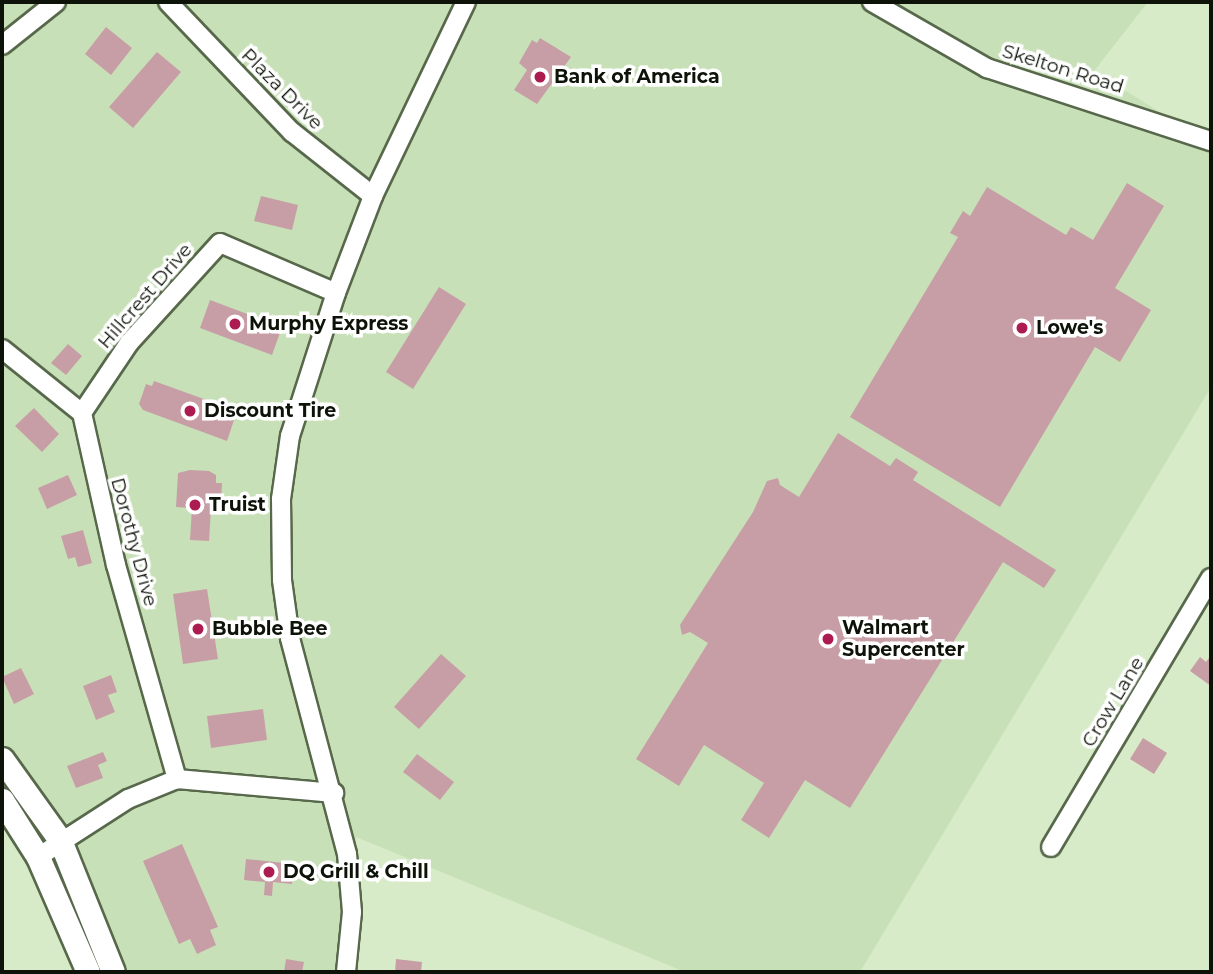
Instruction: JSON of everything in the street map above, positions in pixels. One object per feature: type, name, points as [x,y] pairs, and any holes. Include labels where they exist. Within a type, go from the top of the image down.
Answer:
[{"type":"main road","points":[[2,759],[60,840],[113,972]]},
{"type":"main road","points":[[2,800],[38,857],[88,972]]},
{"type":"street","points":[[2,45],[56,2]]},
{"type":"street","name":"Plaza Drive","points":[[168,2],[292,132],[373,196]]},
{"type":"street","points":[[346,972],[352,912],[347,853],[334,793],[290,638],[279,530],[290,436],[336,293],[373,196],[466,2]]},
{"type":"street","name":"Skelton Road","points":[[872,2],[987,68],[1211,140]]},
{"type":"street","name":"Hillcrest Drive","points":[[82,413],[129,343],[220,243],[336,293]]},
{"type":"street","points":[[2,349],[82,413]]},
{"type":"street","name":"Dorothy Drive","points":[[82,413],[116,565],[177,779]]},
{"type":"street","name":"Crow Lane","points":[[1051,847],[1211,578]]},
{"type":"street","points":[[38,857],[60,840],[146,789],[177,779],[334,793]]},
{"type":"shaded area","points":[[2,2],[1148,2],[1094,71],[1211,144],[1211,387],[860,972],[685,972],[356,837],[351,972],[105,972],[69,878],[2,762]]},
{"type":"building","points":[[106,27],[132,48],[111,75],[85,54]]},
{"type":"building","name":"Bank of America","points":[[540,38],[571,57],[537,104],[514,90],[527,70],[519,63],[532,40],[537,43]]},
{"type":"building","points":[[157,52],[181,72],[133,128],[109,107]]},
{"type":"building","name":"Lowe's","points":[[1127,183],[1164,206],[1115,288],[1151,310],[1120,362],[1095,347],[1000,507],[850,417],[958,237],[950,233],[963,211],[970,216],[987,187],[1066,235],[1071,227],[1093,240]]},
{"type":"building","points":[[261,196],[298,205],[292,230],[254,221]]},
{"type":"building","points":[[439,287],[466,304],[413,389],[386,372]]},
{"type":"building","points":[[210,300],[282,327],[272,355],[200,328]]},
{"type":"building","points":[[68,344],[82,356],[66,375],[51,363]]},
{"type":"building","name":"Discount Tire","points":[[154,381],[237,411],[227,441],[143,410],[139,404],[146,384],[152,386]]},
{"type":"building","points":[[34,408],[59,434],[42,452],[15,426]]},
{"type":"building","name":"Walmart Supercenter","points":[[838,433],[890,466],[896,458],[918,472],[913,480],[1056,570],[1044,588],[1003,562],[850,808],[805,780],[769,838],[741,820],[764,783],[704,745],[679,786],[636,759],[708,643],[690,632],[682,635],[680,625],[753,512],[767,481],[778,478],[780,485],[799,497]]},
{"type":"building","name":"Truist","points":[[190,470],[209,471],[216,475],[216,483],[222,483],[221,503],[215,502],[211,509],[209,541],[190,540],[192,508],[176,507],[178,473]]},
{"type":"building","points":[[68,475],[77,495],[47,509],[38,488]]},
{"type":"building","points":[[83,530],[92,563],[78,567],[75,557],[68,559],[61,536]]},
{"type":"building","points":[[207,589],[218,659],[183,664],[173,594]]},
{"type":"building","points":[[441,654],[466,676],[419,729],[394,707]]},
{"type":"building","points":[[1211,655],[1211,686],[1190,671],[1200,657],[1206,662]]},
{"type":"building","points":[[21,668],[34,694],[14,704],[2,677]]},
{"type":"building","points":[[111,675],[117,692],[108,695],[115,712],[96,720],[83,686]]},
{"type":"building","points":[[263,709],[267,740],[211,748],[207,716]]},
{"type":"building","points":[[1143,738],[1167,753],[1154,774],[1130,759]]},
{"type":"building","points":[[103,752],[107,761],[98,765],[103,778],[76,788],[67,766]]},
{"type":"building","points":[[417,754],[454,782],[440,800],[403,772]]},
{"type":"building","points":[[182,844],[218,927],[210,930],[216,945],[197,954],[190,939],[179,944],[143,861]]},
{"type":"building","name":"DQ Grill & Chill","points":[[246,859],[293,864],[292,884],[273,882],[272,896],[264,895],[265,882],[244,880]]},
{"type":"building","points":[[286,959],[304,962],[302,972],[284,972]]},
{"type":"building","points":[[396,959],[422,962],[421,972],[395,972]]},
{"type":"place","name":"Bank of America","points":[[540,77]]},
{"type":"place","name":"Murphy Express","points":[[235,324]]},
{"type":"place","name":"Lowe's","points":[[1022,328]]},
{"type":"place","name":"Discount Tire","points":[[190,411]]},
{"type":"place","name":"Truist","points":[[195,505]]},
{"type":"place","name":"Bubble Bee","points":[[198,629]]},
{"type":"place","name":"Walmart Supercenter","points":[[828,639]]},
{"type":"place","name":"DQ Grill & Chill","points":[[269,872]]}]
